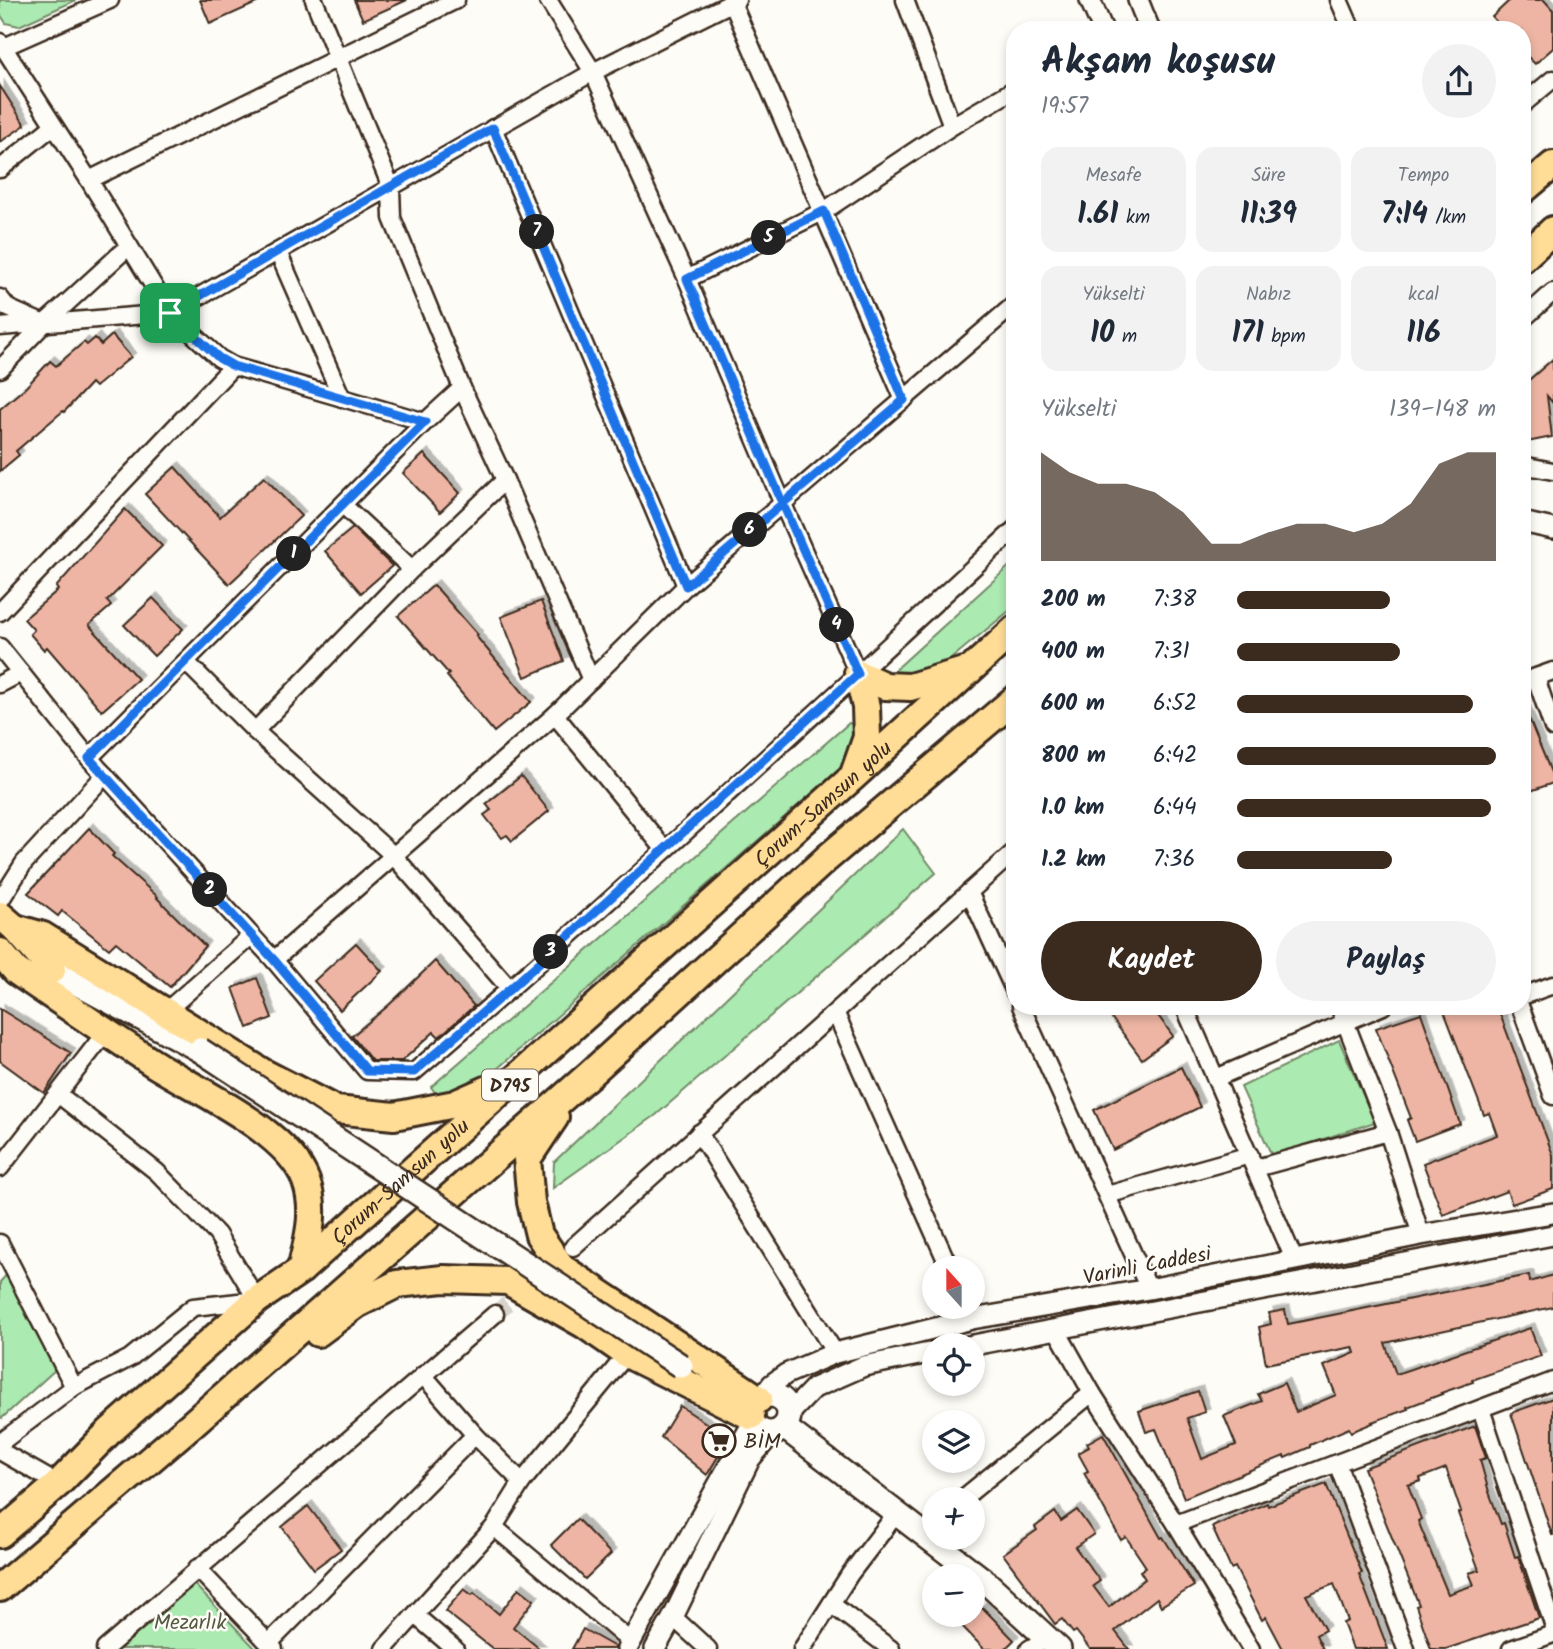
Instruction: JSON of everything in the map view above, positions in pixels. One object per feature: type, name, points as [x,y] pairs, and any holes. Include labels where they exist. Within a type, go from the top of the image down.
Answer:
[{"type":"highway","points":[[1531,183],[1553,165]]},
{"type":"highway","points":[[1531,251],[1553,230]]},
{"type":"highway","name":"Çorum-Samsun yolu","points":[[0,1534],[257,1300],[301,1270],[519,1077],[1006,637]]},
{"type":"highway","points":[[858,674],[884,686],[910,687],[972,669]]},
{"type":"highway","points":[[853,776],[867,737],[866,707],[858,674]]},
{"type":"highway","name":"Çorum-Samsun yolu","points":[[0,1588],[192,1424],[590,1074],[826,859],[1006,707]]},
{"type":"highway","points":[[8,921],[43,936],[264,1073],[336,1110],[394,1116],[454,1104],[519,1077]]},
{"type":"highway","points":[[8,921],[52,970]]},
{"type":"highway","points":[[0,951],[52,970]]},
{"type":"highway","points":[[0,951],[16,971],[106,1032],[266,1133],[297,1164],[306,1180],[311,1200],[312,1223],[301,1270]]},
{"type":"highway","points":[[590,1074],[555,1117],[527,1159],[531,1202],[539,1235],[562,1268],[766,1414]]},
{"type":"highway","points":[[192,1424],[357,1304],[397,1284],[443,1279],[508,1281],[585,1325],[627,1354],[766,1414]]},
{"type":"main road","points":[[52,970],[200,1050],[681,1366],[766,1414],[896,1514],[922,1526]]},
{"type":"main road","points":[[951,1550],[1045,1645]]},
{"type":"street","points":[[110,0],[2,45],[170,313],[219,358],[233,366],[425,422]]},
{"type":"street","points":[[314,0],[391,187],[392,218],[462,388],[505,480],[591,680]]},
{"type":"street","points":[[89,180],[456,0]]},
{"type":"street","points":[[548,0],[593,72],[687,279],[858,674]]},
{"type":"street","points":[[905,0],[952,126]]},
{"type":"street","points":[[1090,0],[1098,21]]},
{"type":"street","points":[[1138,0],[1146,21]]},
{"type":"street","points":[[1339,0],[1348,21]]},
{"type":"street","points":[[0,327],[170,313],[593,72],[734,1],[904,400]]},
{"type":"street","points":[[1531,97],[1553,79]]},
{"type":"street","points":[[687,279],[824,211],[952,126],[1006,94]]},
{"type":"street","points":[[0,169],[53,126]]},
{"type":"street","points":[[493,128],[686,586]]},
{"type":"street","points":[[0,369],[44,324],[129,246]]},
{"type":"street","points":[[278,252],[342,398]]},
{"type":"street","points":[[1531,312],[1553,292]]},
{"type":"street","points":[[0,298],[8,308],[44,324]]},
{"type":"street","points":[[274,960],[555,715],[686,586],[1006,312]]},
{"type":"street","points":[[0,612],[233,366]]},
{"type":"street","points":[[89,758],[462,388]]},
{"type":"street","points":[[1531,466],[1551,467]]},
{"type":"street","points":[[255,731],[412,569],[505,480]]},
{"type":"street","points":[[343,505],[412,569]]},
{"type":"street","points":[[1531,525],[1553,529]]},
{"type":"street","points":[[0,647],[89,758],[274,960],[367,1071],[414,1072],[665,850],[1006,537]]},
{"type":"street","points":[[186,662],[255,731],[393,855],[510,989]]},
{"type":"street","points":[[1531,679],[1553,671]]},
{"type":"street","points":[[0,684],[21,673]]},
{"type":"street","points":[[1531,684],[1553,728]]},
{"type":"street","points":[[555,715],[665,850]]},
{"type":"street","points":[[0,901],[24,863],[105,775]]},
{"type":"street","points":[[573,1247],[1006,859]]},
{"type":"street","points":[[969,891],[1006,972]]},
{"type":"street","points":[[165,1012],[251,936]]},
{"type":"street","points":[[1531,993],[1553,985]]},
{"type":"street","points":[[835,1014],[944,1256]]},
{"type":"street","points":[[1025,1015],[1149,1289]]},
{"type":"street","points":[[1188,1015],[1294,1259]]},
{"type":"street","points":[[1342,1015],[1388,1132],[1422,1235]]},
{"type":"street","points":[[1216,1078],[1363,1015]]},
{"type":"street","points":[[1523,1015],[1553,1096]]},
{"type":"street","points":[[0,1168],[106,1032]]},
{"type":"street","points":[[0,1443],[74,1387],[130,1358],[193,1307],[257,1300],[217,1234],[157,1172],[58,1094]]},
{"type":"street","points":[[1107,1195],[1388,1132]]},
{"type":"street","points":[[699,1133],[835,1353]]},
{"type":"street","name":"Varinli Caddesi","points":[[985,1311],[1149,1289],[1294,1259],[1553,1213]]},
{"type":"street","points":[[985,1343],[1553,1235]]},
{"type":"street","points":[[0,1243],[74,1387]]},
{"type":"street","points":[[105,1649],[495,1314]]},
{"type":"street","name":"Varinli Caddesi","points":[[766,1414],[772,1384],[786,1374],[835,1353],[946,1320]]},
{"type":"street","points":[[1056,1329],[1092,1393],[1176,1524],[1251,1649]]},
{"type":"street","points":[[384,1649],[494,1527],[522,1482],[627,1354]]},
{"type":"street","points":[[494,1527],[629,1645],[766,1414],[814,1388],[864,1366],[922,1354]]},
{"type":"street","points":[[423,1375],[475,1435],[522,1482]]},
{"type":"street","points":[[1176,1524],[1553,1381]]},
{"type":"street","points":[[977,1487],[1092,1393]]},
{"type":"street","points":[[1481,1409],[1553,1624]]},
{"type":"street","points":[[655,1649],[673,1618],[750,1459],[766,1414]]},
{"type":"street","points":[[198,1568],[272,1646],[475,1435]]},
{"type":"street","points":[[0,1451],[58,1484]]},
{"type":"street","points":[[1337,1463],[1406,1649]]},
{"type":"street","points":[[802,1649],[850,1574],[896,1514]]},
{"type":"street","points":[[831,1604],[891,1649]]},
{"type":"street","points":[[416,1616],[455,1649]]},
{"type":"street","points":[[673,1618],[708,1649]]},
{"type":"street","points":[[1511,1649],[1553,1633]]},
{"type":"green space","points":[[0,0],[76,0],[19,26],[6,23],[0,14]]},
{"type":"green space","points":[[1006,569],[1006,613],[952,658],[911,683],[894,671]]},
{"type":"green space","points":[[849,723],[859,727],[851,759],[497,1069],[440,1099],[431,1087]]},
{"type":"green space","points":[[903,829],[936,873],[656,1115],[553,1188],[554,1162]]},
{"type":"green space","points":[[1339,1040],[1375,1122],[1272,1156],[1241,1087]]},
{"type":"green space","points":[[9,1272],[56,1369],[2,1418],[0,1282]]},
{"type":"green space","name":"Mezarlık","points":[[191,1581],[256,1649],[119,1649]]},
{"type":"building","points":[[200,0],[263,0],[210,24]]},
{"type":"building","points":[[354,0],[407,0],[363,20]]},
{"type":"building","points":[[1510,0],[1544,0],[1553,10],[1553,48],[1535,64],[1531,60],[1531,21],[1496,21],[1492,17]]},
{"type":"building","points":[[0,86],[25,125],[0,142]]},
{"type":"building","points":[[112,335],[131,357],[95,387],[91,383],[64,412],[16,451],[19,455],[0,471],[0,409],[26,387],[50,361],[56,366],[84,342],[87,345],[95,338],[101,345]]},
{"type":"building","points":[[1553,359],[1553,403],[1547,396],[1552,437],[1531,441],[1531,378]]},
{"type":"building","points":[[424,454],[460,493],[440,512],[403,473]]},
{"type":"building","points":[[175,467],[220,517],[264,477],[301,516],[229,584],[145,494]]},
{"type":"building","points":[[125,509],[162,546],[107,601],[111,606],[89,625],[138,679],[102,711],[47,647],[44,650],[30,634],[34,630],[24,619],[58,590],[56,587]]},
{"type":"building","points":[[353,528],[392,566],[361,593],[325,551]]},
{"type":"building","points":[[434,585],[531,702],[494,732],[447,676],[449,674],[398,616]]},
{"type":"building","points":[[153,598],[183,629],[154,656],[124,625]]},
{"type":"building","points":[[541,601],[564,661],[525,677],[501,617]]},
{"type":"building","points":[[1531,724],[1553,777],[1553,783],[1531,791]]},
{"type":"building","points":[[521,776],[549,811],[512,841],[507,835],[502,838],[484,815],[491,810],[486,804]]},
{"type":"building","points":[[89,828],[114,854],[112,856],[158,897],[205,946],[170,987],[116,942],[109,949],[62,911],[58,916],[28,893]]},
{"type":"building","points":[[356,943],[382,971],[340,1010],[314,981]]},
{"type":"building","points":[[435,961],[474,1006],[439,1037],[434,1032],[402,1061],[372,1061],[352,1036]]},
{"type":"building","points":[[257,978],[272,1018],[248,1028],[233,988]]},
{"type":"building","points":[[0,1009],[71,1053],[44,1093],[0,1061]]},
{"type":"building","points":[[1158,1015],[1173,1036],[1142,1059],[1110,1016]]},
{"type":"building","points":[[1422,1015],[1460,1124],[1415,1141],[1407,1120],[1411,1118],[1376,1028]]},
{"type":"building","points":[[1445,1015],[1500,1015],[1553,1155],[1553,1189],[1512,1204],[1507,1191],[1443,1215],[1423,1163],[1497,1135],[1489,1113],[1484,1115]]},
{"type":"building","points":[[1181,1067],[1200,1107],[1113,1150],[1094,1110]]},
{"type":"building","points":[[1529,1275],[1530,1282],[1553,1275],[1553,1307],[1385,1343],[1396,1374],[1530,1328],[1541,1356],[1472,1380],[1473,1382],[1351,1432],[1349,1428],[1285,1458],[1284,1456],[1184,1498],[1156,1429],[1146,1432],[1139,1411],[1198,1391],[1205,1412],[1187,1418],[1202,1459],[1236,1445],[1224,1416],[1262,1401],[1258,1394],[1284,1383],[1296,1412],[1336,1395],[1324,1366],[1355,1353],[1353,1347],[1266,1364],[1259,1327],[1271,1324],[1269,1313],[1285,1310],[1288,1324]]},
{"type":"building","points":[[1553,1398],[1553,1535],[1552,1535],[1511,1413]]},
{"type":"building","points":[[680,1406],[729,1438],[707,1475],[661,1437]]},
{"type":"building","points":[[1475,1426],[1486,1458],[1480,1460],[1489,1492],[1501,1524],[1504,1523],[1515,1557],[1518,1556],[1539,1618],[1446,1649],[1431,1649],[1416,1606],[1419,1605],[1364,1468]],"holes":[[[1446,1468],[1461,1512],[1458,1513],[1479,1570],[1469,1573],[1474,1585],[1448,1594],[1418,1521],[1421,1519],[1408,1485]]]},
{"type":"building","points":[[1103,1434],[1161,1538],[1163,1537],[1194,1586],[1161,1606],[1157,1598],[1115,1631],[1129,1649],[1090,1649],[1062,1619],[1055,1624],[1003,1554],[1037,1530],[1035,1527],[1055,1512],[1061,1521],[1077,1510],[1094,1534],[1075,1547],[1100,1581],[1093,1586],[1109,1607],[1145,1579],[1140,1571],[1146,1567],[1126,1537],[1121,1540],[1084,1473],[1088,1471],[1078,1453],[1089,1447],[1087,1443]]},
{"type":"building","points":[[1326,1484],[1362,1573],[1359,1574],[1388,1649],[1353,1649],[1343,1623],[1348,1621],[1334,1584],[1306,1595],[1325,1630],[1316,1635],[1323,1649],[1283,1649],[1266,1617],[1262,1620],[1235,1567],[1231,1569],[1212,1527],[1267,1503],[1268,1506]]},
{"type":"building","points":[[308,1506],[341,1549],[314,1569],[282,1527]]},
{"type":"building","points":[[577,1519],[611,1554],[585,1579],[551,1545]]},
{"type":"building","points":[[519,1588],[534,1600],[513,1627],[540,1649],[493,1649],[445,1611],[464,1589],[472,1595],[474,1593],[499,1614]]},
{"type":"building","points":[[985,1610],[1014,1640],[1005,1649],[984,1649],[963,1627],[985,1627]]},
{"type":"building","points":[[583,1629],[615,1647],[615,1649],[572,1649]]},
{"type":"tunnel","points":[[495,1314],[528,1286]]},
{"type":"place","name":"BİM","points":[[719,1441]]},
{"type":"route","points":[[170,313],[219,358],[233,366],[425,422],[89,758],[274,960],[367,1071],[414,1072],[510,989],[858,674],[782,502],[687,279],[824,211],[904,400],[782,502],[686,586],[493,128],[170,313]]}]
